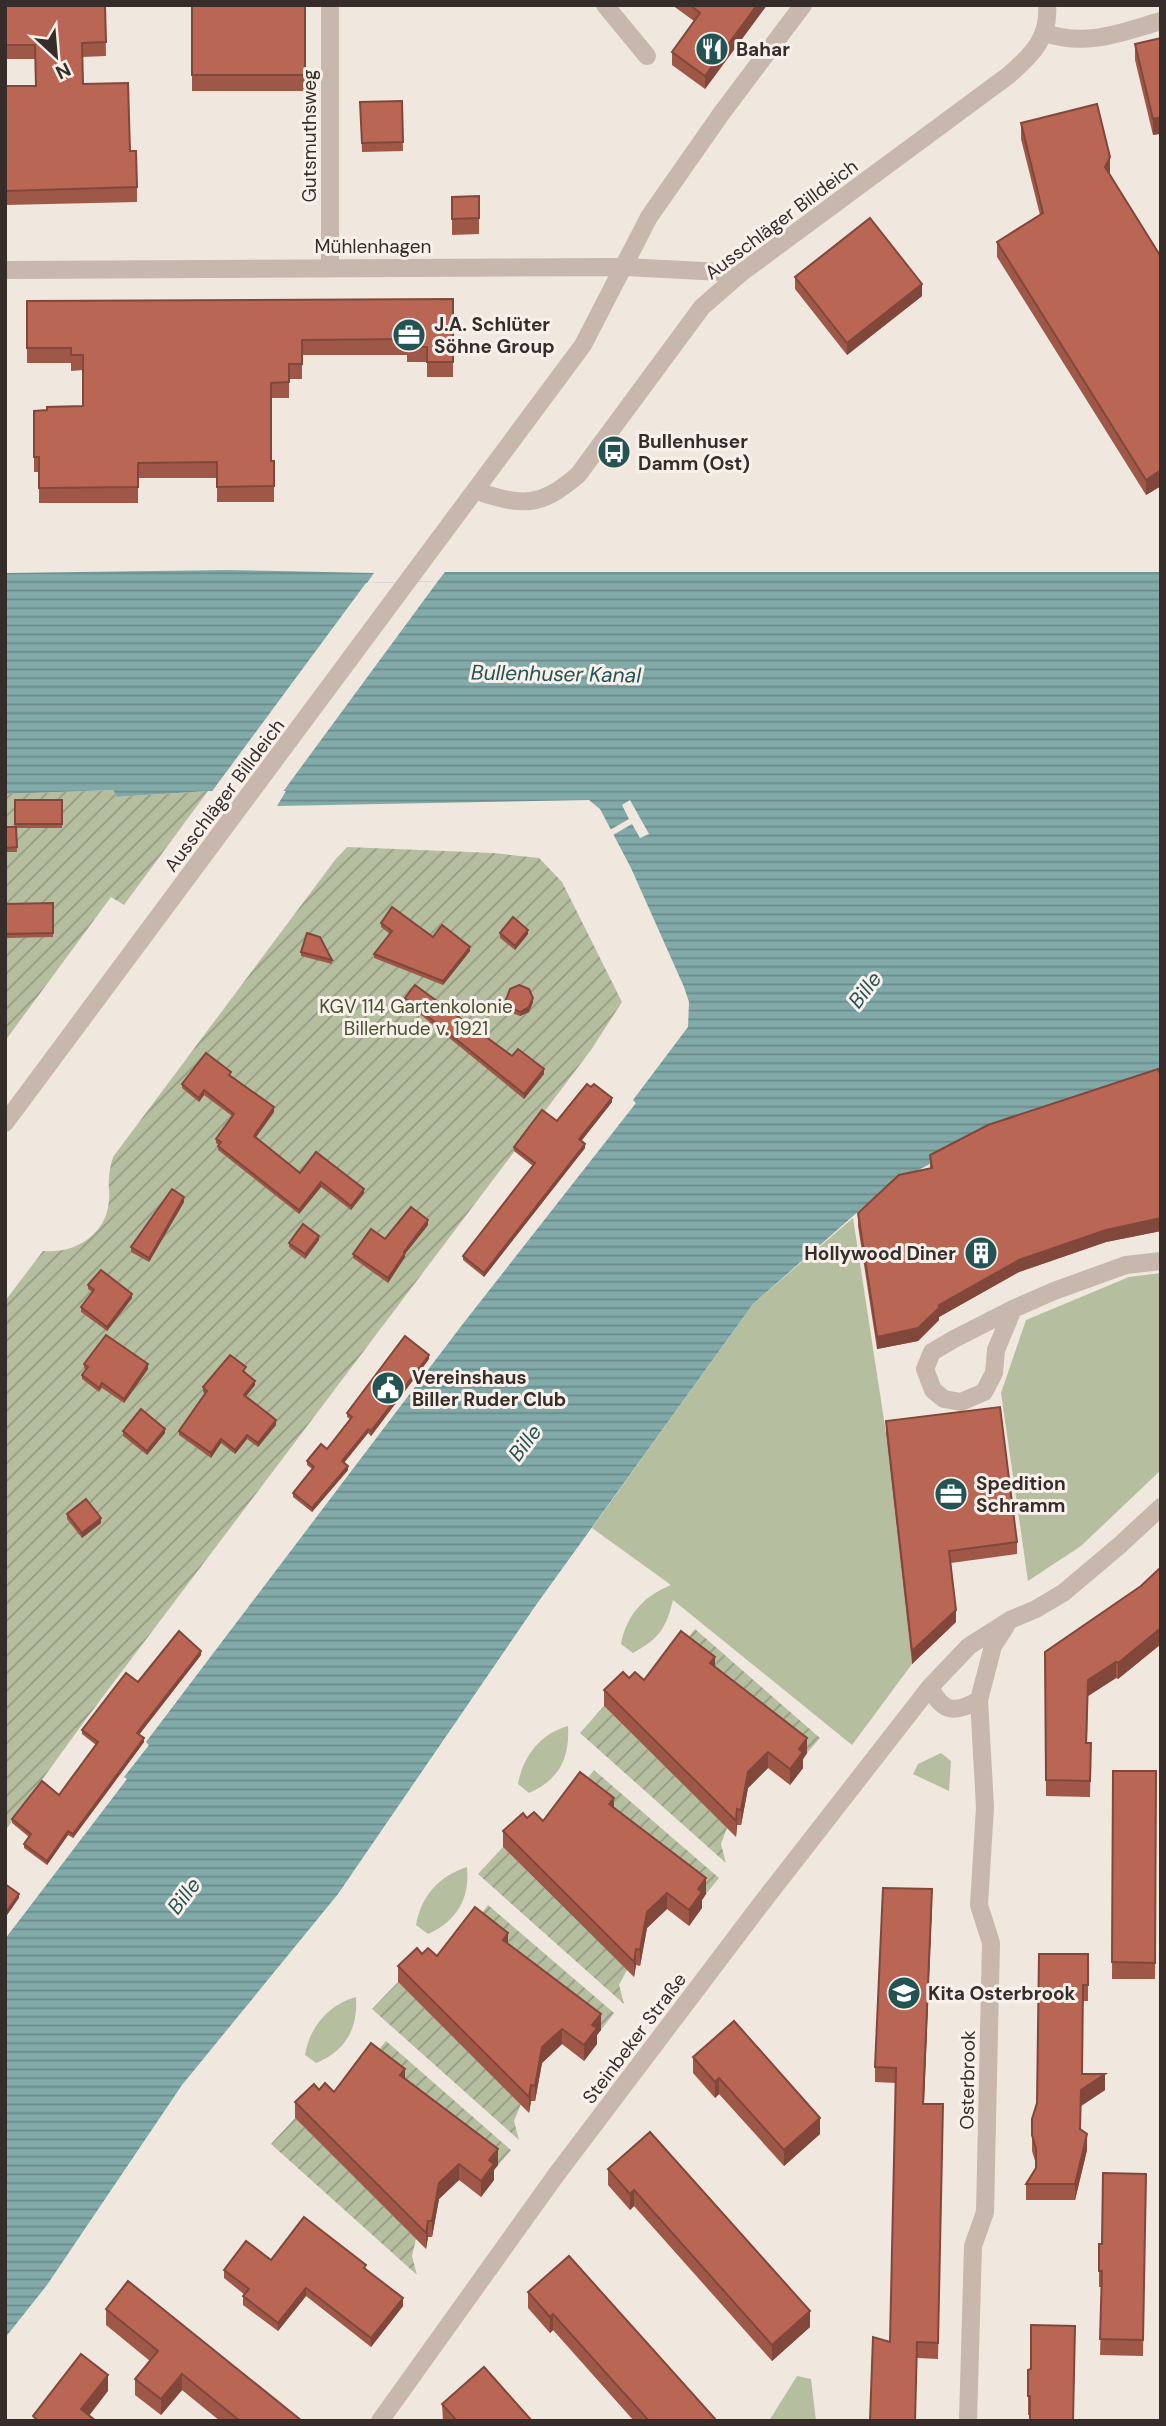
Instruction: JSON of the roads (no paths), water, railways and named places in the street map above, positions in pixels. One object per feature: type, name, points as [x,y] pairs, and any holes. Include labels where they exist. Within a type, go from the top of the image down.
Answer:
[{"type":"street","name":"Gutsmuthsweg","points":[[330,5],[330,267]]},
{"type":"street","points":[[605,5],[647,56]]},
{"type":"street","name":"Ausschläger Billdeich","points":[[5,1124],[583,345],[649,218],[721,114],[803,5]]},
{"type":"street","points":[[1047,5],[1045,33],[1064,39],[1096,40],[1161,21]]},
{"type":"street","name":"Ausschläger Billdeich","points":[[476,491],[505,500],[525,502],[542,500],[561,490],[578,475],[702,307],[741,273],[1009,75],[1029,57],[1045,33]]},
{"type":"street","name":"Mühlenhagen","points":[[5,270],[625,267],[741,273]]},
{"type":"street","points":[[1013,1309],[996,1350],[994,1373],[984,1392],[961,1402],[944,1399],[933,1390],[925,1369],[932,1352],[954,1339],[1013,1309],[1054,1291],[1126,1265],[1161,1261]]},
{"type":"street","name":"Steinbeker Straße","points":[[380,2421],[555,2175],[930,1687],[969,1646],[1010,1620],[1063,1593],[1161,1507]]},
{"type":"street","name":"Osterbrook","points":[[968,2421],[974,2246],[985,2212],[990,1956],[990,1942],[979,1905],[985,1807],[979,1700],[993,1646],[1010,1620]]},
{"type":"street","points":[[930,1687],[943,1706],[952,1710],[964,1708],[979,1700]]},
{"type":"water","points":[[227,570],[374,573],[367,583],[438,581],[445,572],[1161,572],[1161,1080],[985,1135],[886,1187],[753,1304],[536,1605],[338,1894],[182,2085],[47,2285],[5,2338],[5,1939],[127,1779],[124,1777],[149,1745],[146,1742],[462,1325],[636,1103],[633,1100],[688,1027],[689,1002],[684,987],[631,868],[600,809],[589,800],[277,806],[286,791],[208,791],[117,797],[113,790],[5,794],[5,573]]},
{"type":"place","name":"Bahar","points":[[712,49]]},
{"type":"place","name":"J.A. Schlüter Söhne Group","points":[[409,335]]},
{"type":"place","name":"Bullenhuser Damm (Ost)","points":[[614,452]]},
{"type":"place","name":"Hollywood Diner","points":[[981,1253]]},
{"type":"place","name":"Vereinshaus Biller Ruder Club","points":[[388,1388]]},
{"type":"place","name":"Spedition Schramm","points":[[951,1494]]},
{"type":"place","name":"Kita Osterbrook","points":[[904,1993]]},
{"type":"water label","name":"Bullenhuser Kanal","points":[[556,674]]},
{"type":"water label","name":"Bille","points":[[865,990]]},
{"type":"water label","name":"Bille","points":[[525,1443]]},
{"type":"water label","name":"Bille","points":[[184,1896]]},
{"type":"park label","name":"KGV 114 Gartenkolonie Billerhude v. 1921","points":[[416,1017]]}]
